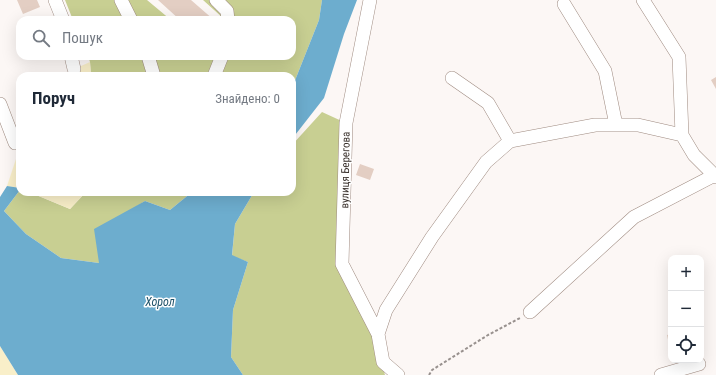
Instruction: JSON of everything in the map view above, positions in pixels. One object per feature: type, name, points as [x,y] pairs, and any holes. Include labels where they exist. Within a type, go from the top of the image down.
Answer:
[{"type":"street","points":[[55,0],[61,16]]},
{"type":"street","points":[[121,0],[129,16]]},
{"type":"street","points":[[216,0],[228,10]]},
{"type":"street","name":"вулиця Берегова","points":[[370,0],[346,123],[342,264],[378,334]]},
{"type":"street","points":[[530,312],[634,217],[715,176],[694,155],[682,135],[679,57],[643,0]]},
{"type":"street","points":[[564,4],[605,71],[616,125]]},
{"type":"street","points":[[149,60],[153,72]]},
{"type":"street","points":[[216,72],[220,60]]},
{"type":"street","points":[[452,78],[488,103],[510,141]]},
{"type":"street","points":[[0,104],[15,143]]},
{"type":"street","points":[[398,375],[383,362],[378,334],[386,310],[432,237],[486,162],[510,141],[595,125],[638,125],[682,135]]},
{"type":"street","points":[[661,375],[699,364]]},
{"type":"path","points":[[429,375],[432,370],[488,335],[530,312]]},
{"type":"green space","points":[[65,0],[147,0],[166,16],[71,16]]},
{"type":"green space","points":[[203,0],[322,0],[319,20],[296,78],[296,72],[91,72],[89,60],[296,60],[296,16],[221,16]]},
{"type":"green space","points":[[322,112],[346,123],[342,264],[371,329],[385,375],[243,375],[231,357],[233,310],[248,262],[232,256],[235,224],[252,196],[296,196],[296,141]]},
{"type":"green space","points":[[16,195],[39,196],[70,209],[82,196],[187,196],[170,210],[145,201],[126,213],[99,263],[61,258],[26,234],[4,211]]},
{"type":"sand","points":[[90,62],[91,72],[68,72]]},
{"type":"sand","points":[[16,159],[16,187],[7,186]]},
{"type":"sand","points":[[39,196],[82,196],[70,209]]},
{"type":"sand","points":[[0,346],[18,375],[0,375]]},
{"type":"water","points":[[322,0],[357,0],[344,34],[324,98],[296,134],[296,78],[319,20]]},
{"type":"water","name":"Хорол","points":[[7,186],[16,187],[16,195],[4,211],[26,234],[61,258],[99,263],[94,229],[145,201],[170,210],[187,196],[252,196],[235,224],[232,255],[248,262],[233,310],[231,357],[243,375],[18,375],[0,346],[0,197]]},
{"type":"building","points":[[17,0],[37,0],[40,7],[23,14]]},
{"type":"building","points":[[158,0],[191,0],[209,16],[176,16]]},
{"type":"building","points":[[716,77],[716,89],[711,80]]},
{"type":"building","points":[[360,164],[374,169],[370,180],[356,175]]}]
